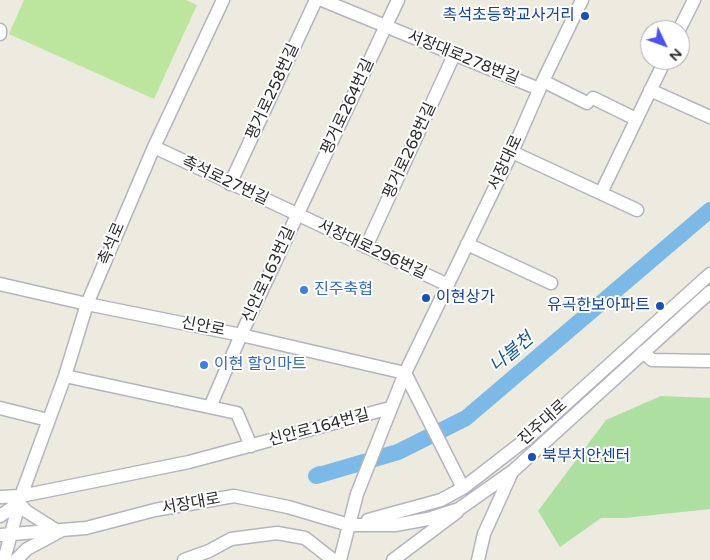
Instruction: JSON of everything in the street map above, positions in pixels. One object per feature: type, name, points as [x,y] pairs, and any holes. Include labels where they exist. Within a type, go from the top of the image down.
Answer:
[{"type":"street","name":"촉석로","points":[[4,560],[5,534],[20,500],[65,376],[87,304],[154,147],[223,0]]},
{"type":"street","name":"평거로258번길","points":[[230,184],[316,0]]},
{"type":"street","name":"서장대로278번길","points":[[322,0],[454,55],[541,85]]},
{"type":"street","name":"평거로264번길","points":[[297,215],[398,0]]},
{"type":"street","name":"서장대로","points":[[5,534],[59,532],[86,528],[174,506],[234,496],[288,507],[349,525],[357,494],[405,373],[512,152],[541,85],[582,0]]},
{"type":"street","points":[[684,20],[694,0]]},
{"type":"street","name":"평거로268번길","points":[[366,247],[454,55]]},
{"type":"street","points":[[601,192],[660,70]]},
{"type":"street","points":[[541,85],[590,100],[636,119]]},
{"type":"street","points":[[650,90],[710,117]]},
{"type":"street","name":"촉석로27번길","points":[[154,147],[297,215]]},
{"type":"street","points":[[512,152],[637,210]]},
{"type":"street","name":"서장대로296번길","points":[[297,215],[448,285]]},
{"type":"street","name":"신안로163번길","points":[[241,335],[297,215]]},
{"type":"street","points":[[467,244],[551,283]]},
{"type":"street","name":"진주대로","points":[[349,525],[431,503],[463,488],[529,437],[710,274]]},
{"type":"street","name":"신안로","points":[[0,284],[87,304],[241,335],[405,373]]},
{"type":"street","name":"진주대로","points":[[349,525],[395,525],[428,519],[460,509],[513,471],[708,296]]},
{"type":"street","points":[[210,407],[241,335]]},
{"type":"street","points":[[644,352],[652,360],[710,361]]},
{"type":"street","points":[[405,373],[415,389],[463,488]]},
{"type":"street","name":"신안로164번길","points":[[65,376],[237,414],[251,446],[390,408]]},
{"type":"street","points":[[0,408],[48,420]]},
{"type":"street","points":[[0,497],[20,500],[251,446]]},
{"type":"street","points":[[478,560],[484,534],[513,471]]},
{"type":"street","points":[[0,516],[20,500]]},
{"type":"street","points":[[16,560],[27,549],[59,532],[26,511],[20,500]]},
{"type":"street","points":[[393,560],[451,518],[460,509]]},
{"type":"street","points":[[340,560],[349,525]]},
{"type":"street","points":[[184,560],[207,556],[231,539],[277,533],[305,538],[333,560]]},
{"type":"green space","points":[[24,0],[186,0],[197,5],[154,99],[9,34]]},
{"type":"green space","points":[[661,396],[710,398],[710,509],[625,518],[601,518],[560,547],[538,511],[606,420]]},
{"type":"waterway","name":"나불천","points":[[320,474],[316,476],[398,452],[466,418],[710,210]]},
{"type":"place","name":"촉석초등학교사거리","points":[[585,16]]},
{"type":"place","name":"진주축협","points":[[304,290]]},
{"type":"place","name":"이현상가","points":[[426,298]]},
{"type":"place","name":"유곡한보아파트","points":[[660,306]]},
{"type":"place","name":"이현 할인마트","points":[[204,365]]},
{"type":"place","name":"북부치안센터","points":[[532,457]]}]
